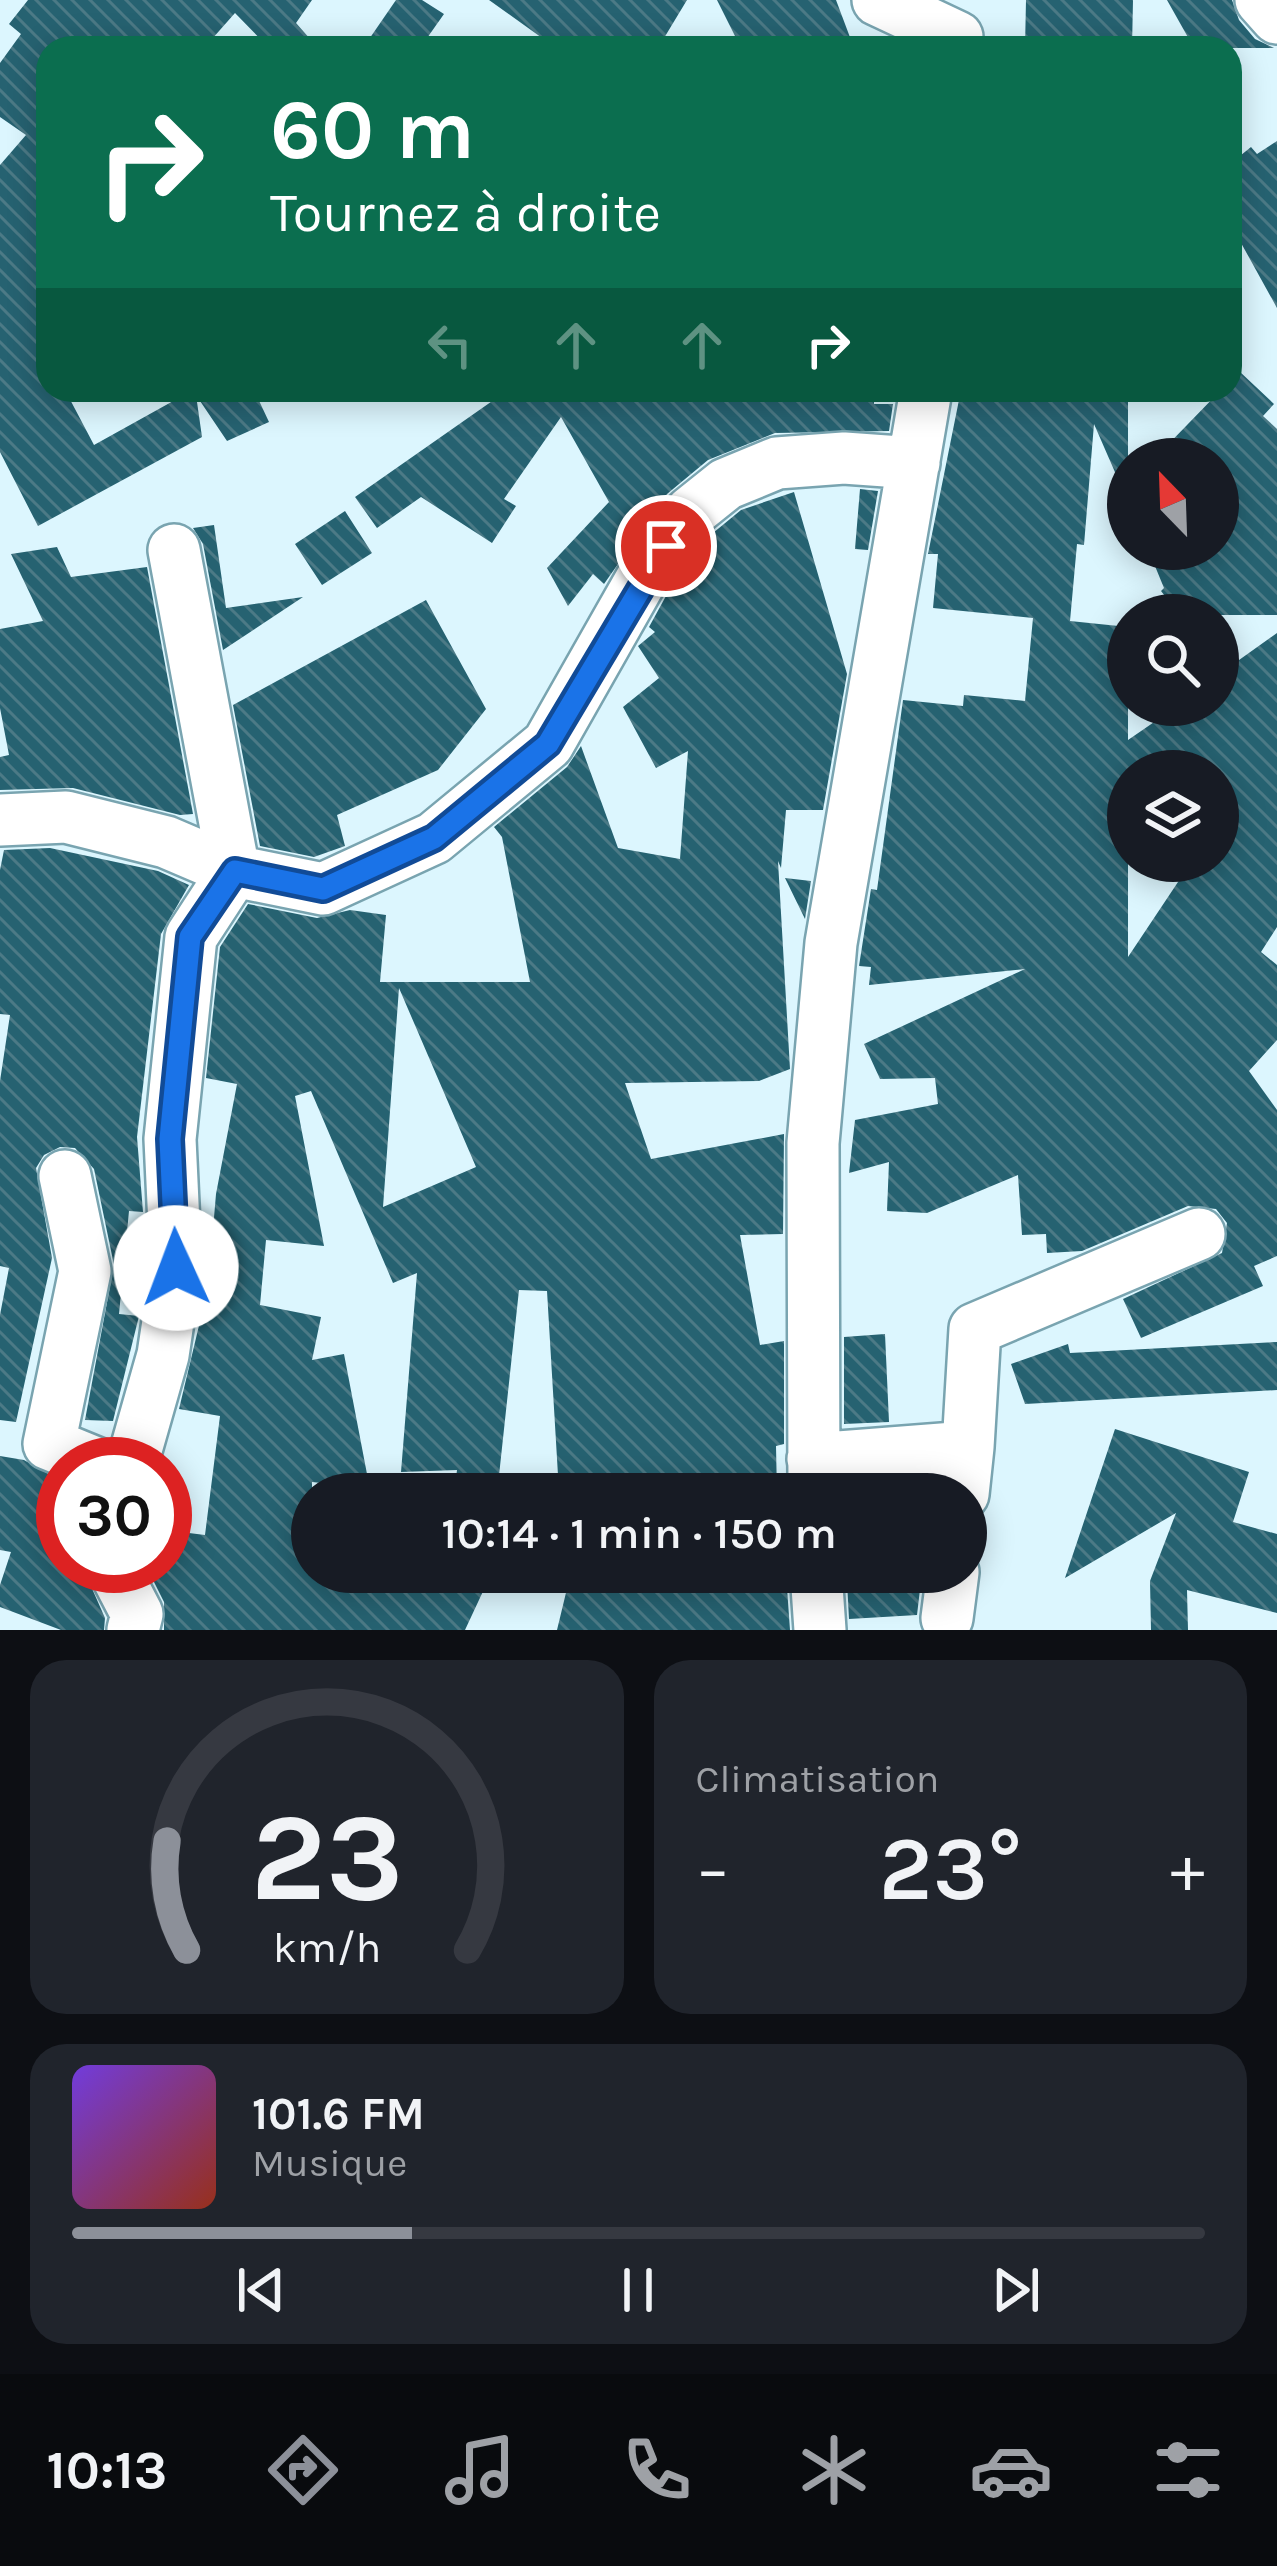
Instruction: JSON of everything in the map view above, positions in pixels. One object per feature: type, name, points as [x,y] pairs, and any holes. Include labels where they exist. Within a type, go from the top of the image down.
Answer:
[{"type":"street","points":[[878,0],[959,28]]},
{"type":"street","points":[[1262,0],[1277,18]]},
{"type":"street","points":[[814,1473],[813,1143],[831,943],[924,402]]},
{"type":"street","points":[[0,820],[66,817],[166,842],[235,871],[323,889],[434,838],[548,744],[641,580],[691,512],[726,484],[777,464],[844,458],[914,463]]},
{"type":"street","points":[[140,1437],[163,1354],[176,1268],[170,1139],[190,937],[235,871],[174,550]]},
{"type":"street","points":[[50,1437],[85,1271],[65,1176]]},
{"type":"street","points":[[905,1473],[966,1471],[975,1329],[1199,1234]]},
{"type":"street","points":[[126,1593],[137,1614],[134,1630]]},
{"type":"street","points":[[817,1593],[820,1630]]},
{"type":"building","points":[[28,0],[312,0],[296,23],[307,36],[257,36],[235,13],[215,36],[36,36],[36,402],[71,402],[94,445],[171,402],[197,402],[202,437],[38,526],[0,452],[0,165],[26,135],[0,117],[0,63],[21,34],[9,24]]},
{"type":"building","points":[[396,0],[422,0],[444,14],[428,36],[371,36]]},
{"type":"building","points":[[489,0],[687,0],[665,36],[539,36]]},
{"type":"building","points":[[717,0],[836,0],[850,36],[735,36]]},
{"type":"building","points":[[1026,0],[1133,0],[1132,36],[1025,36]]},
{"type":"building","points":[[1167,0],[1232,0],[1239,20],[1255,39],[1274,48],[1242,48],[1242,36],[1187,36]]},
{"type":"building","points":[[1277,141],[1277,308],[1242,245],[1242,154],[1251,147],[1257,154]]},
{"type":"building","points":[[1242,374],[1274,404],[1263,416],[1277,429],[1277,615],[1239,615],[1239,594],[1163,594],[1157,570],[1239,570],[1239,438],[1174,438],[1209,402],[1242,402]]},
{"type":"building","points":[[201,402],[260,402],[269,422],[227,441]]},
{"type":"building","points":[[491,402],[893,404],[889,431],[775,433],[708,460],[667,494],[604,584],[593,574],[568,606],[547,568],[609,502],[561,417],[504,499],[516,506],[492,543],[421,497],[377,528],[355,497]]},
{"type":"building","points":[[959,402],[1128,402],[1128,438],[1107,438],[1107,454],[1094,424],[1084,545],[1077,544],[1070,621],[1107,625],[1107,726],[1128,726],[1128,740],[1148,726],[1239,726],[1239,660],[1277,633],[1277,927],[1261,952],[1277,965],[1277,1040],[1249,1071],[1277,1110],[1277,1256],[1254,1266],[1263,1286],[1141,1338],[1123,1299],[1222,1253],[1227,1223],[1216,1209],[1188,1206],[1082,1251],[1047,1253],[1046,1234],[1022,1235],[1018,1175],[927,1213],[887,1211],[889,1162],[849,1173],[855,1120],[938,1104],[935,1078],[880,1079],[864,1044],[1025,969],[869,985],[871,967],[859,966],[871,889],[877,890],[903,700],[963,706],[964,695],[1025,701],[1033,618],[933,608],[938,554],[928,554]]},
{"type":"building","points":[[860,489],[878,491],[868,550],[855,549]]},
{"type":"building","points":[[794,492],[847,674],[823,810],[786,810],[781,868],[778,861],[790,1069],[759,1081],[625,1083],[651,1159],[784,1134],[783,1234],[740,1235],[760,1345],[784,1341],[784,1444],[776,1446],[777,1473],[558,1473],[547,1291],[519,1290],[499,1473],[401,1472],[417,1273],[393,1283],[311,1091],[295,1096],[324,1246],[266,1240],[260,1305],[321,1317],[312,1360],[344,1354],[367,1473],[291,1473],[291,1593],[482,1593],[465,1630],[164,1630],[160,1593],[192,1593],[192,1533],[205,1535],[220,1416],[179,1409],[208,1288],[216,1194],[237,1084],[206,1078],[220,947],[248,904],[317,918],[350,910],[386,915],[380,982],[530,982],[502,837],[494,827],[567,767],[581,746],[618,848],[680,859],[688,751],[656,768],[623,707],[659,678],[638,646],[655,632],[649,627],[666,596],[713,533],[741,510]],"holes":[[[399,988],[476,1167],[383,1207]]]},
{"type":"building","points":[[345,511],[372,553],[322,585],[295,544]]},
{"type":"building","points":[[214,525],[226,608],[303,597],[223,650],[203,544],[193,528]]},
{"type":"building","points":[[57,547],[71,577],[147,567],[193,814],[180,815],[73,788],[0,790],[0,757],[9,755],[0,708],[0,629],[43,621],[11,554]]},
{"type":"building","points":[[426,600],[486,709],[438,770],[337,815],[345,846],[314,857],[260,846],[233,705]]},
{"type":"building","points":[[50,848],[158,871],[189,885],[161,934],[137,1137],[143,1212],[129,1211],[119,1314],[139,1316],[113,1421],[85,1420],[114,1265],[94,1169],[75,1148],[60,1147],[44,1155],[36,1168],[52,1258],[16,1422],[0,1420],[0,1315],[9,1268],[0,1266],[0,1081],[10,1015],[0,1014],[0,870],[4,850]]},
{"type":"building","points":[[785,878],[811,881],[805,919]]},
{"type":"building","points":[[885,1334],[889,1422],[844,1424],[844,1337]]},
{"type":"building","points":[[1277,1342],[1277,1390],[1025,1404],[1011,1364],[1068,1344],[1070,1353]]},
{"type":"building","points":[[1115,1429],[1249,1472],[1233,1522],[1277,1534],[1277,1613],[1187,1590],[1188,1630],[1151,1630],[1150,1581],[1176,1513],[1065,1578]]},
{"type":"building","points":[[0,1456],[36,1467],[36,1593],[94,1593],[105,1618],[104,1630],[61,1630],[0,1607],[0,1585],[11,1552],[0,1550]]},
{"type":"building","points":[[566,1593],[787,1593],[790,1630],[557,1630]]},
{"type":"building","points":[[848,1593],[920,1593],[917,1615],[849,1619]]},
{"type":"route","points":[[176,1268],[170,1139],[190,937],[235,871],[323,889],[434,838],[548,744],[641,580],[666,546]]}]
